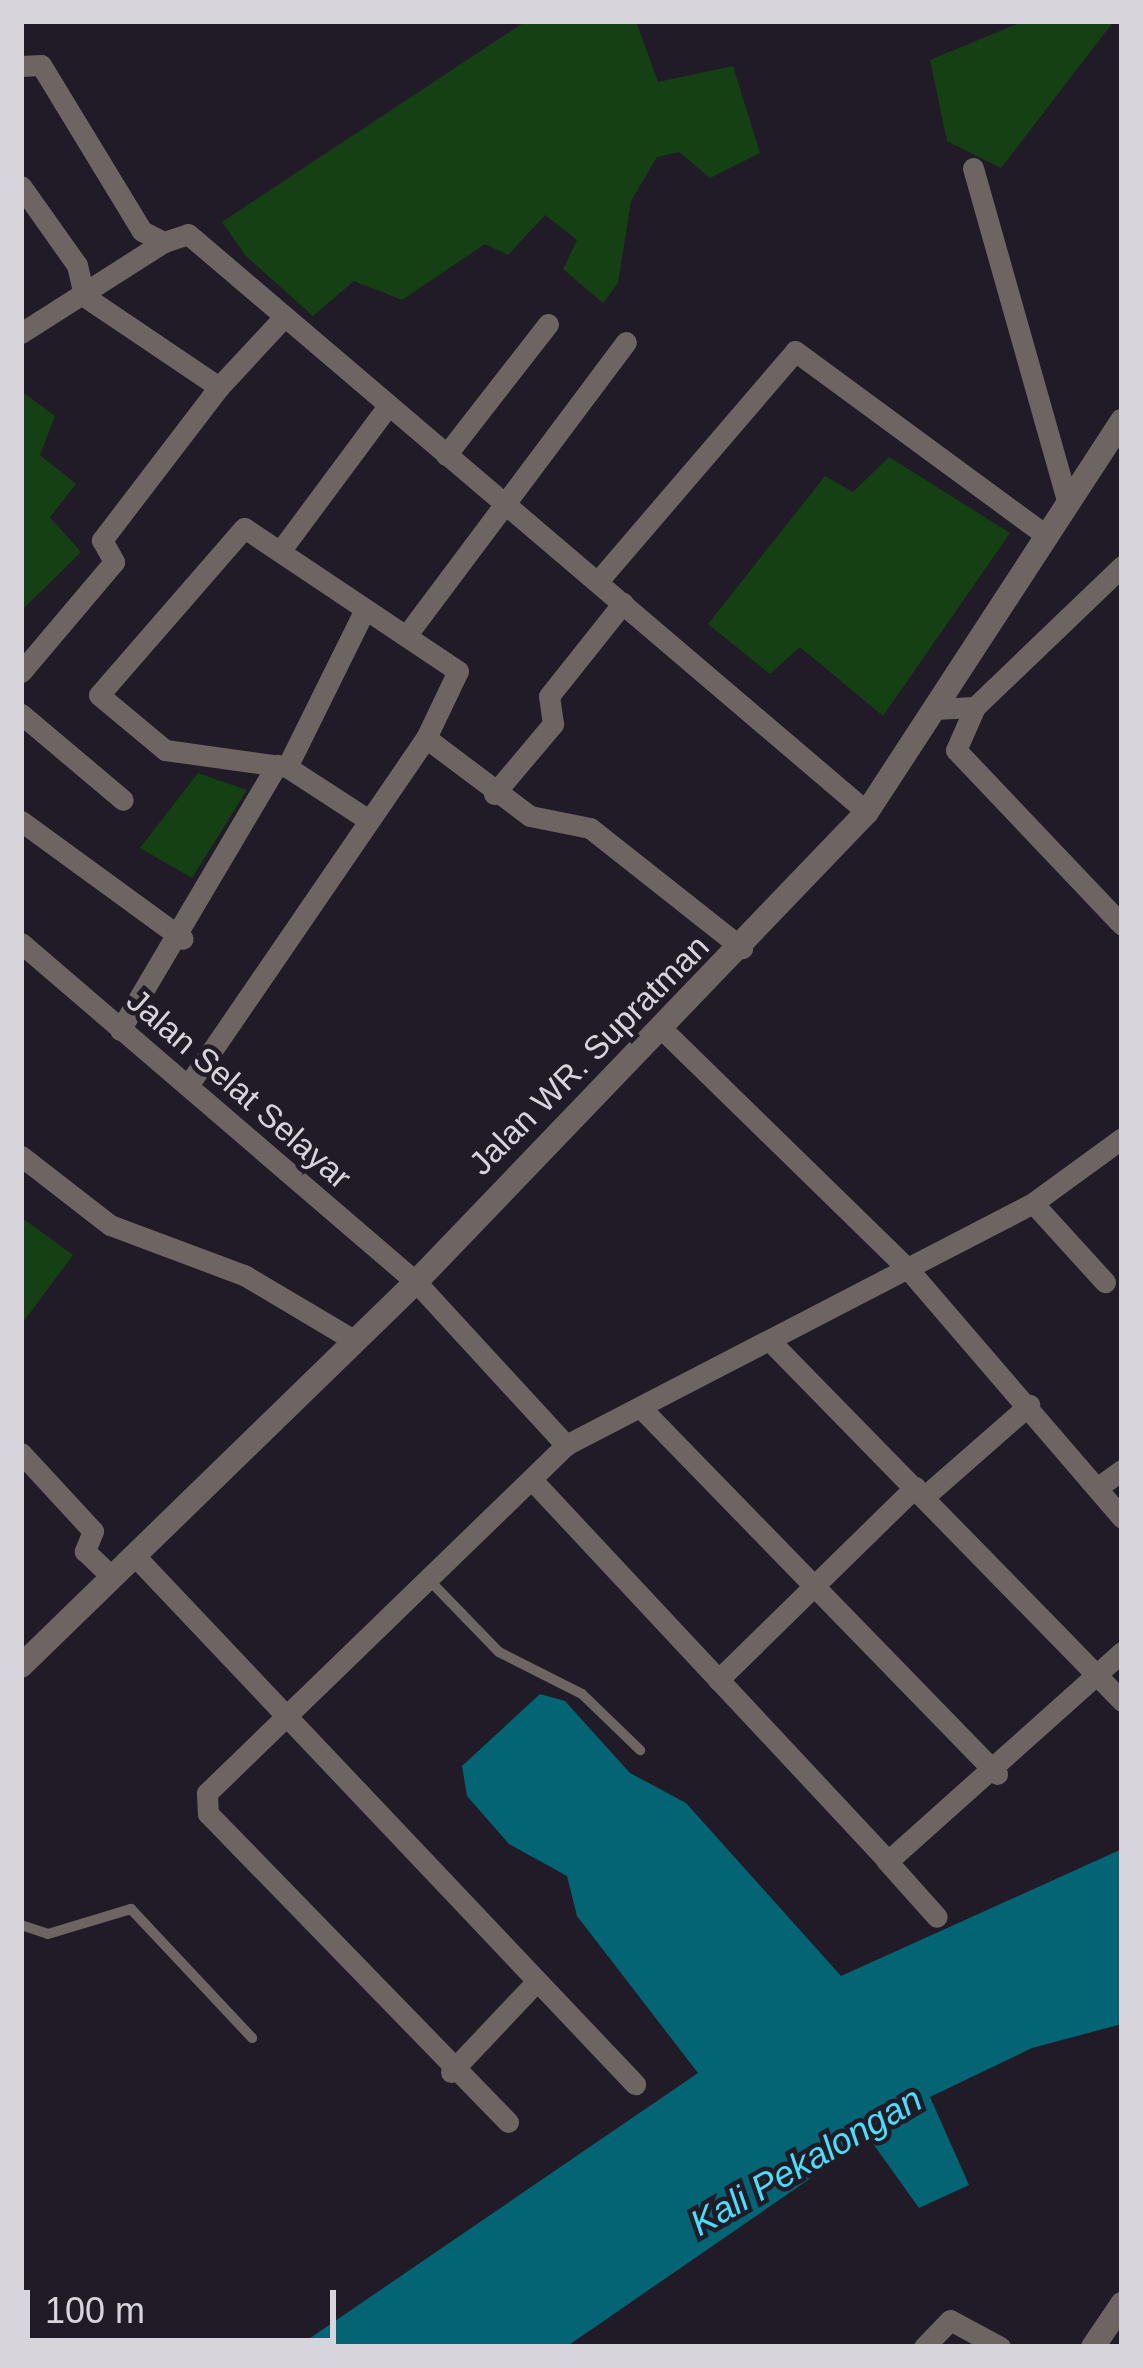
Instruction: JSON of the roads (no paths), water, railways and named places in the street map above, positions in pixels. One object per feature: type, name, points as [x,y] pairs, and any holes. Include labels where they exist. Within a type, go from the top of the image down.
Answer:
[{"type":"street","points":[[21,66],[41,65],[155,238]]},
{"type":"street","points":[[974,168],[1067,501]]},
{"type":"street","points":[[21,186],[82,286],[219,387]]},
{"type":"street","points":[[21,333],[155,238],[188,234],[867,812]]},
{"type":"street","points":[[21,672],[114,562],[102,540],[219,387],[284,317]]},
{"type":"street","points":[[446,455],[548,324]]},
{"type":"street","points":[[406,636],[507,507],[626,341]]},
{"type":"street","points":[[599,580],[795,351],[1047,536]]},
{"type":"street","points":[[281,550],[388,406]]},
{"type":"street","name":"Jalan WR. Supratman","points":[[21,1666],[97,1563],[134,1556],[355,1341],[410,1277],[742,948],[867,812],[1122,421]]},
{"type":"street","points":[[189,1084],[364,817],[426,738],[458,671],[363,614],[253,530],[234,534],[98,702],[165,750],[282,766],[364,817]]},
{"type":"street","points":[[1122,566],[955,730],[956,750],[1122,925]]},
{"type":"street","points":[[494,794],[554,724],[549,696],[623,603]]},
{"type":"street","points":[[120,1030],[183,939],[363,614]]},
{"type":"street","points":[[934,709],[975,707]]},
{"type":"street","points":[[21,713],[123,800]]},
{"type":"street","points":[[426,738],[494,794],[533,818],[590,828],[742,948]]},
{"type":"street","points":[[21,821],[183,939]]},
{"type":"street","name":"Jalan Selat Selayar","points":[[21,944],[410,1277],[566,1445]]},
{"type":"street","points":[[662,1029],[908,1268],[1122,1517]]},
{"type":"street","points":[[508,2122],[451,2072],[205,1810],[207,1793],[433,1584],[566,1445],[772,1343],[1034,1203],[1122,1138]]},
{"type":"street","points":[[21,1156],[110,1225],[244,1275],[355,1341]]},
{"type":"street","points":[[1034,1203],[1105,1282]]},
{"type":"street","points":[[772,1343],[1122,1701]]},
{"type":"street","points":[[718,1680],[919,1492],[1029,1405]]},
{"type":"street","points":[[640,1407],[997,1774]]},
{"type":"street","points":[[21,1453],[93,1532],[97,1563]]},
{"type":"street","points":[[1096,1488],[1122,1470]]},
{"type":"street","points":[[533,1481],[937,1917]]},
{"type":"street","points":[[134,1556],[635,2084]]},
{"type":"street","points":[[886,1860],[997,1774],[1122,1652]]},
{"type":"street","points":[[451,2072],[536,1982]]},
{"type":"street","points":[[1093,2347],[1121,2308]]},
{"type":"street","points":[[924,2347],[950,2320],[1000,2347]]},
{"type":"lane","points":[[433,1584],[499,1652],[582,1694],[640,1750]]},
{"type":"lane","points":[[21,1925],[48,1934],[131,1909],[252,2038]]},
{"type":"water","name":"Kali Pekalongan","points":[[540,1694],[565,1701],[630,1773],[686,1803],[841,1976],[1122,1849],[1122,2024],[1032,2048],[930,2097],[969,2185],[919,2208],[869,2138],[566,2347],[297,2347],[698,2073],[577,1916],[567,1876],[509,1844],[467,1796],[462,1766]]}]
